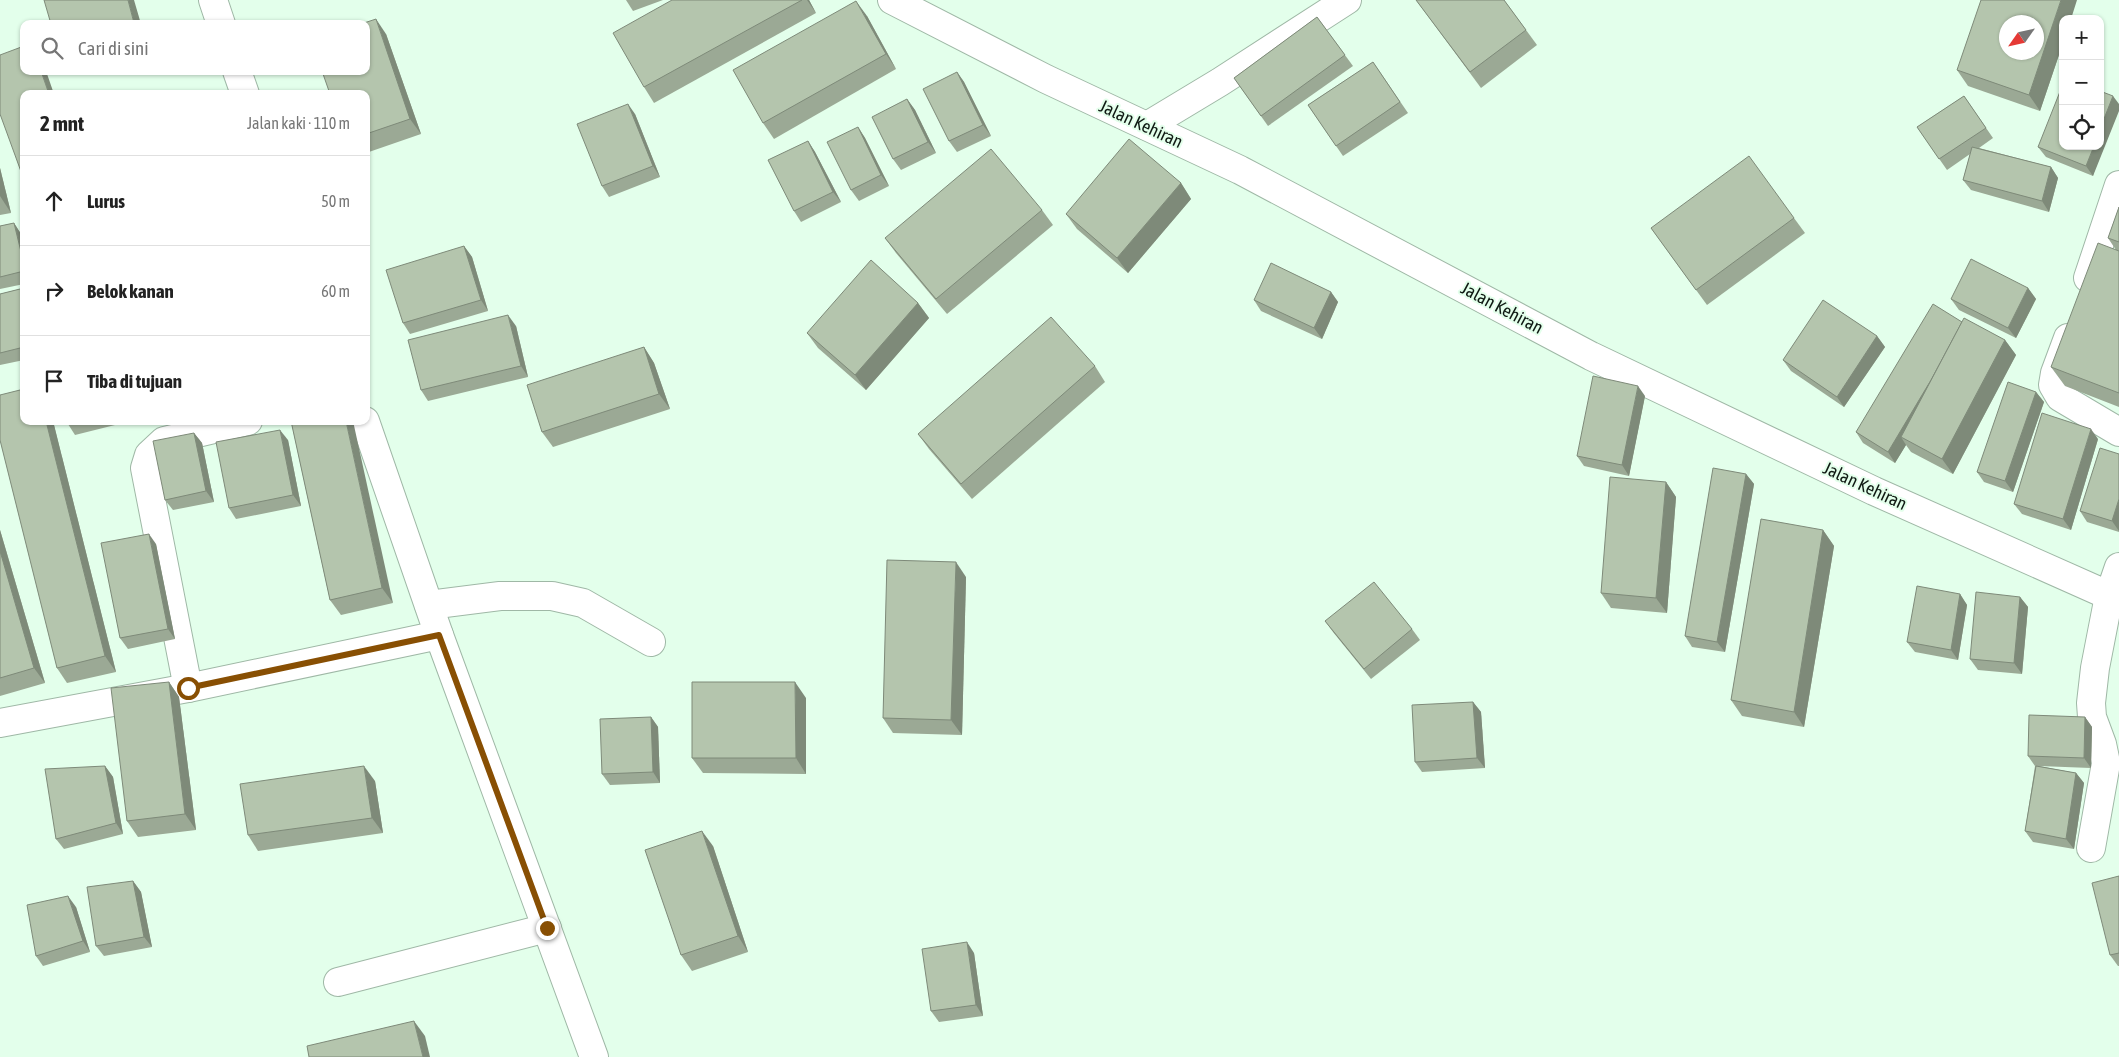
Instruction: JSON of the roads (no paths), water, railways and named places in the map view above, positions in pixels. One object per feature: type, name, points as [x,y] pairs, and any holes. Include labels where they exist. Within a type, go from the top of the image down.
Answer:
[{"type":"street","points":[[213,0],[220,20]]},
{"type":"street","name":"Jalan Kehiran","points":[[892,0],[1046,79],[1257,179],[1591,356],[1874,491],[2114,598]]},
{"type":"street","points":[[1147,126],[1220,82],[1346,0]]},
{"type":"street","points":[[239,75],[244,90]]},
{"type":"street","points":[[2119,185],[2055,374],[2053,385],[2060,397],[2119,432]]},
{"type":"street","points":[[188,688],[145,468],[149,455],[164,441],[231,425]]},
{"type":"street","points":[[366,425],[439,635],[594,1057]]},
{"type":"street","points":[[2091,848],[2106,763],[2102,744],[2092,717],[2091,703],[2095,668],[2114,598],[2119,567]]},
{"type":"street","points":[[429,604],[500,596],[552,596],[583,603],[651,642]]},
{"type":"street","points":[[0,723],[188,688],[439,635]]},
{"type":"street","points":[[338,982],[547,928]]}]
